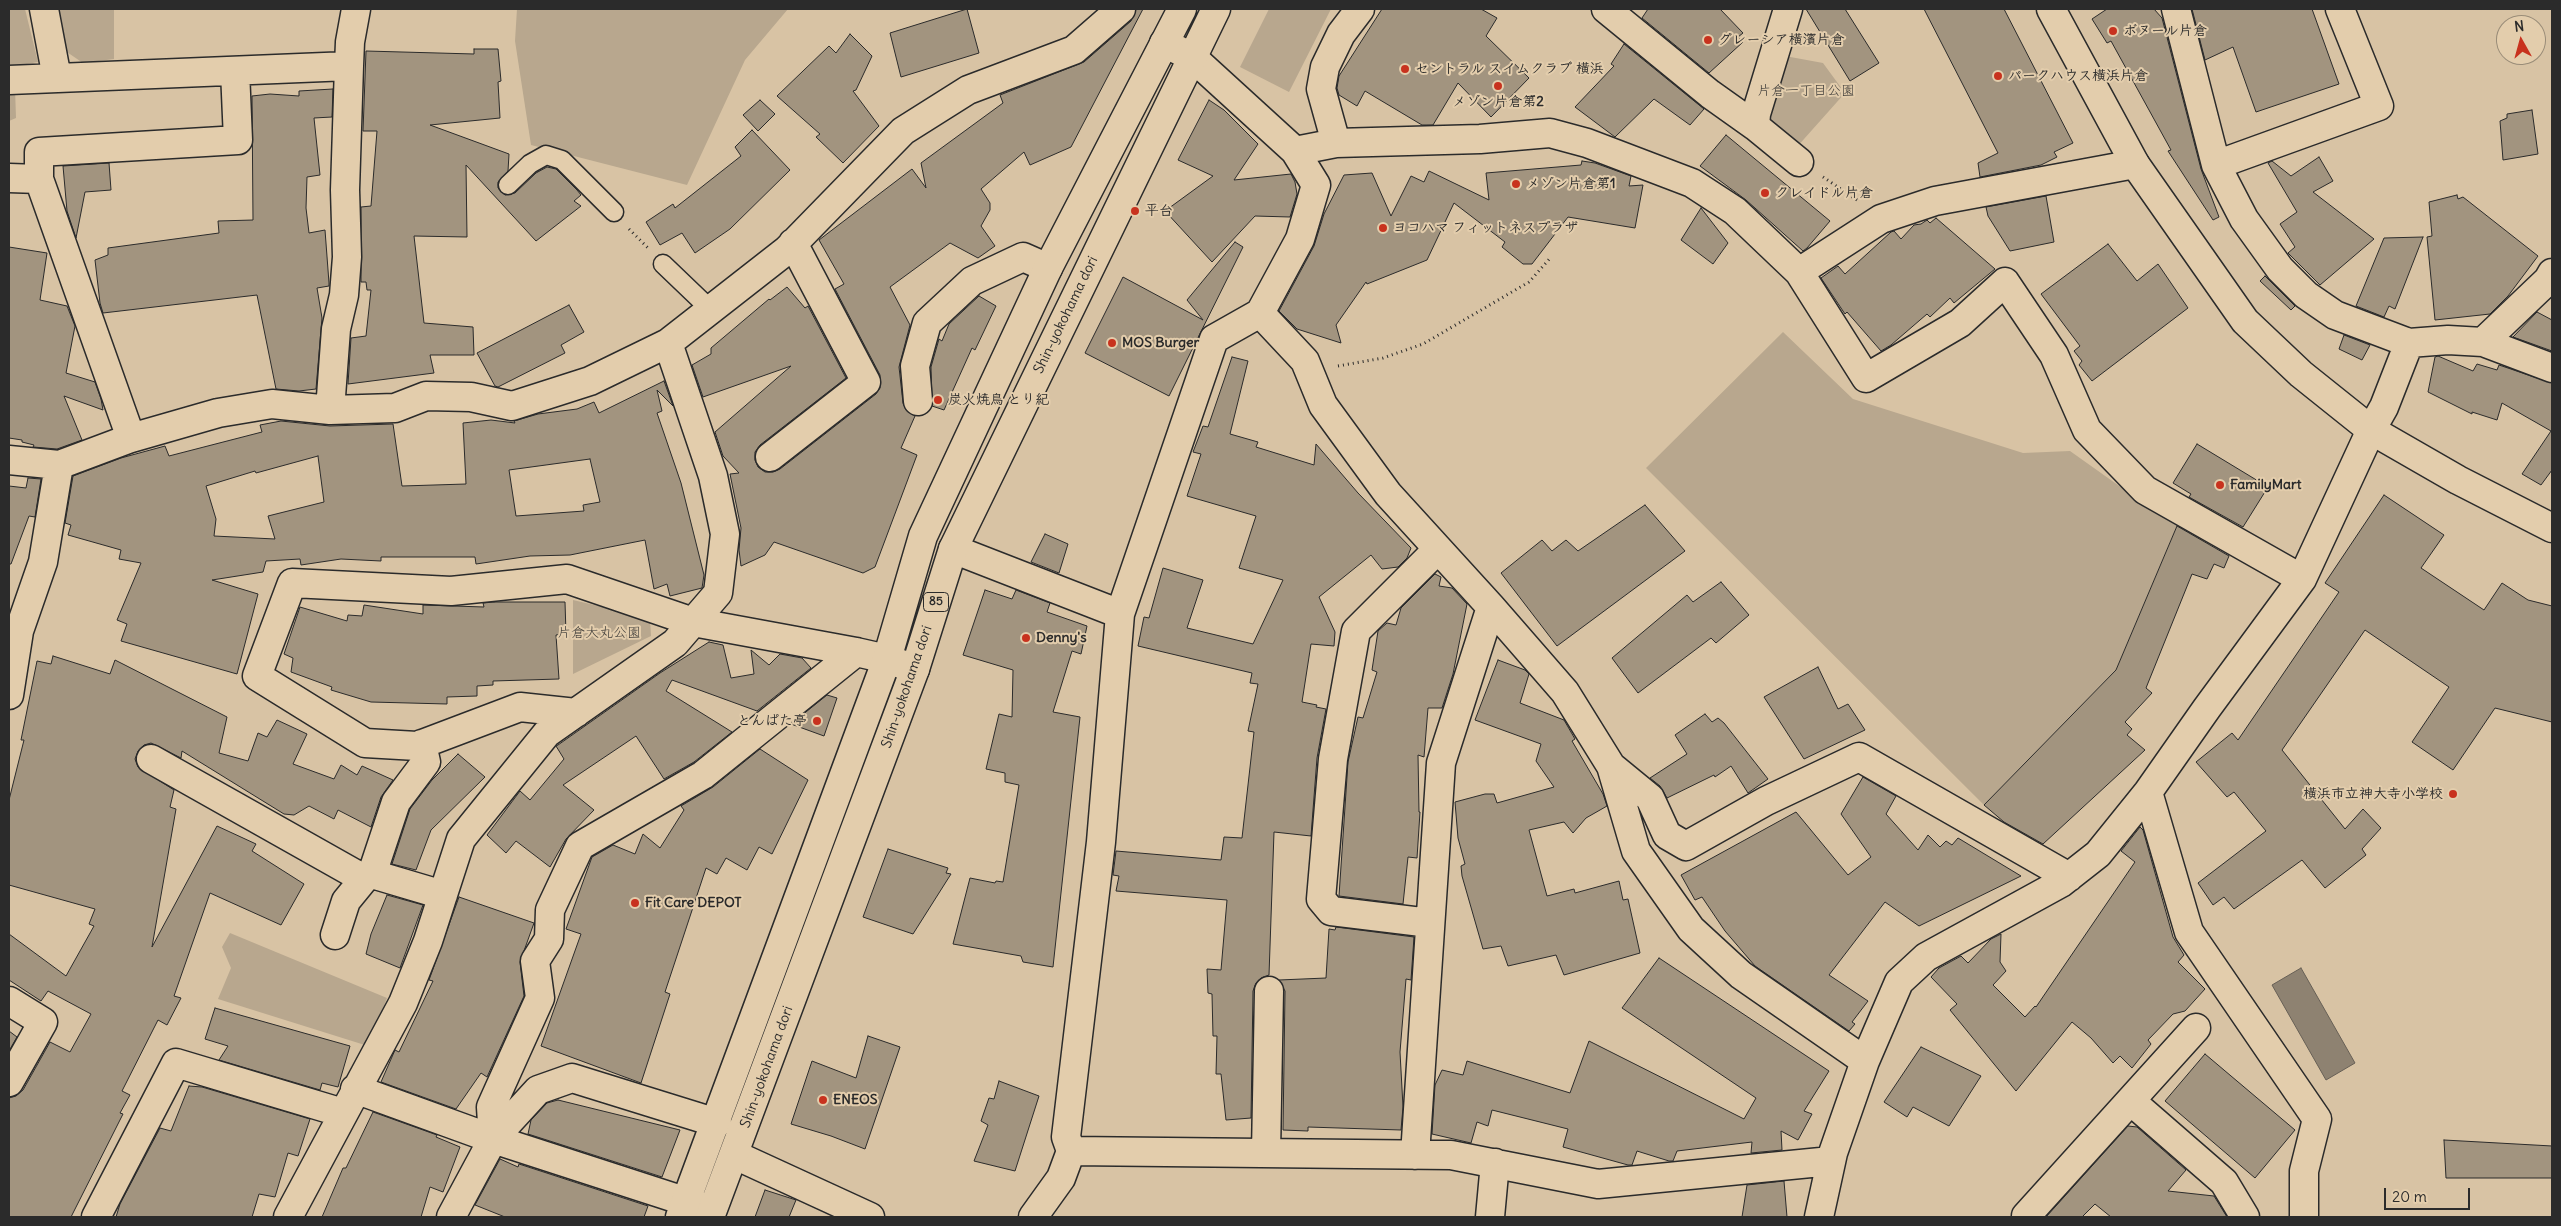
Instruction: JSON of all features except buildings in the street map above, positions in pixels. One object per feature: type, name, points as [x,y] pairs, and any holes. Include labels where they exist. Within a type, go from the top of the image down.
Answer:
[{"type":"street","points":[[44,9],[57,78]]},
{"type":"street","points":[[330,410],[336,329],[344,295],[347,257],[344,190],[350,42],[356,9]]},
{"type":"street","points":[[9,460],[59,465],[131,438],[218,413],[272,404],[330,410],[395,408],[426,396],[471,396],[512,406],[590,381],[668,343],[711,310],[793,243],[903,131],[968,90],[1074,50],[1121,9]]},
{"type":"street","name":"Shin-yokohama dori","points":[[683,1210],[717,1123],[887,659],[923,536],[1048,268],[1182,9]]},
{"type":"street","name":"Shin-yokohama dori","points":[[711,1214],[735,1155],[915,669],[953,549],[1216,9]]},
{"type":"street","points":[[1336,143],[1321,89],[1325,67],[1341,34],[1360,9]]},
{"type":"street","points":[[1606,9],[1710,94],[1755,126],[1800,162]]},
{"type":"street","points":[[1755,126],[1756,114],[1788,9]]},
{"type":"street","points":[[2050,9],[2136,164],[2245,321],[2301,374],[2371,430],[2458,480],[2552,528]]},
{"type":"street","points":[[2176,9],[2216,165],[2244,218],[2280,269],[2306,295],[2335,315],[2409,343],[2448,340],[2483,342],[2552,368]]},
{"type":"street","points":[[2216,165],[2379,106],[2340,9]]},
{"type":"street","points":[[1033,1217],[1061,1178],[1071,1150],[1066,1137],[1101,842],[1120,614],[1214,339],[1260,313],[1300,239],[1316,185],[1295,151],[1192,56],[1164,43]]},
{"type":"street","points":[[9,80],[349,66]]},
{"type":"street","points":[[131,438],[39,179],[38,152],[238,140],[235,71]]},
{"type":"street","points":[[1295,151],[1336,143],[1480,138],[1550,133],[1587,143],[1692,183],[1735,211],[1799,272],[1866,378],[1960,323],[2005,282],[2054,356],[2087,430],[2145,490],[2302,579]]},
{"type":"street","points":[[1799,272],[1881,219],[1936,201],[2136,164]]},
{"type":"street","points":[[9,178],[39,179]]},
{"type":"street","points":[[770,457],[866,382],[793,243]]},
{"type":"street","points":[[918,401],[915,366],[926,323],[972,281],[1023,257],[1048,268]]},
{"type":"street","points":[[2483,342],[2548,280],[2552,273]]},
{"type":"street","points":[[1260,313],[1305,361],[1323,405],[1377,479],[1565,692],[1611,766],[1636,851],[1691,929],[1741,975],[1865,1061]]},
{"type":"street","points":[[288,1217],[355,1089],[403,1003],[428,941],[461,839],[548,733],[676,643],[718,593],[725,534],[712,476],[668,343]]},
{"type":"street","points":[[1819,1217],[1831,1161],[1865,1061],[1899,982],[1926,957],[2069,877],[2098,854],[2148,792],[2206,708],[2302,579],[2371,430],[2384,407],[2409,343]]},
{"type":"street","points":[[9,695],[19,631],[43,562],[59,465]]},
{"type":"street","points":[[953,549],[1120,614]]},
{"type":"street","points":[[1430,923],[1331,911],[1321,899],[1333,759],[1356,631],[1438,549]]},
{"type":"street","points":[[576,713],[520,707],[417,746],[365,743],[257,676],[292,583],[451,591],[567,579],[693,622],[856,652],[887,659],[915,669]]},
{"type":"street","points":[[1414,1155],[1441,763],[1491,606]]},
{"type":"street","points":[[493,1139],[492,1107],[540,998],[536,960],[548,939],[550,910],[580,846],[703,775],[856,652]]},
{"type":"street","points":[[334,935],[346,901],[368,876],[396,802],[426,762],[422,744]]},
{"type":"street","points":[[1611,766],[1650,798],[1668,835],[1686,846],[1766,801],[1859,757],[2069,877]]},
{"type":"street","points":[[151,759],[368,876],[443,895]]},
{"type":"street","points":[[2148,792],[2189,932],[2225,994],[2317,1119],[2304,1170],[2304,1217]]},
{"type":"street","points":[[1266,1153],[1269,991]]},
{"type":"street","points":[[9,1001],[43,1022],[9,1082]]},
{"type":"street","points":[[2026,1216],[2132,1102],[2196,1028]]},
{"type":"street","points":[[96,1217],[176,1063],[343,1113]]},
{"type":"street","points":[[451,1217],[493,1139],[538,1090],[572,1078],[717,1123]]},
{"type":"street","points":[[355,1089],[683,1210],[711,1214]]},
{"type":"street","points":[[2132,1102],[2224,1182],[2245,1217]]},
{"type":"street","points":[[1071,1150],[1451,1155],[1598,1184],[1831,1161]]},
{"type":"street","points":[[735,1155],[870,1217]]},
{"type":"street","points":[[1490,1217],[1495,1163]]},
{"type":"lane","points":[[508,184],[530,164],[546,155],[562,160],[614,212]]},
{"type":"lane","points":[[664,264],[711,310]]},
{"type":"path","points":[[1800,162],[1855,198],[1881,219]]},
{"type":"path","points":[[614,212],[664,264]]},
{"type":"path","points":[[1310,372],[1383,358],[1423,344],[1529,282],[1552,257]]},
{"type":"green space","points":[[9,9],[25,9],[38,62],[9,67]]},
{"type":"green space","points":[[53,9],[114,9],[114,59],[83,63],[61,48]]},
{"type":"green space","points":[[517,9],[788,9],[745,60],[687,185],[531,145],[515,41]]},
{"type":"green space","points":[[1269,9],[1331,9],[1289,92],[1240,67]]},
{"type":"green space","name":"片倉一丁目公園","points":[[1785,56],[1823,63],[1845,93],[1796,148],[1765,121]]},
{"type":"green space","points":[[15,88],[16,118],[9,121],[9,89]]},
{"type":"green space","points":[[1783,332],[1853,399],[2023,453],[2070,451],[2139,500],[2178,523],[2116,670],[1984,805],[1646,468]]},
{"type":"green space","name":"片倉大丸公園","points":[[573,600],[650,618],[651,636],[573,674]]},
{"type":"green space","points":[[230,933],[387,998],[368,1046],[218,999],[231,968],[222,947]]},
{"type":"shaded area","points":[[2301,968],[2355,1063],[2326,1080],[2272,985]]},
{"type":"place","name":"ボヌール片倉","points":[[2113,31]]},
{"type":"place","name":"グレーシア横濱片倉","points":[[1708,40]]},
{"type":"place","name":"セントラル スイムクラブ 横浜","points":[[1405,69]]},
{"type":"place","name":"パークハウス横浜片倉","points":[[1998,76]]},
{"type":"place","name":"メゾン片倉第2","points":[[1498,86]]},
{"type":"place","name":"メゾン片倉第1","points":[[1516,184]]},
{"type":"place","name":"クレイドル片倉","points":[[1765,193]]},
{"type":"place","name":"平台","points":[[1135,211]]},
{"type":"place","name":"ヨコハマ フィットネスプラザ","points":[[1383,228]]},
{"type":"place","name":"MOS Burger","points":[[1112,343]]},
{"type":"place","name":"炭火焼鳥 とり紀","points":[[938,400]]},
{"type":"place","name":"FamilyMart","points":[[2220,485]]},
{"type":"place","name":"Denny's","points":[[1026,638]]},
{"type":"place","name":"とんぱた亭","points":[[817,721]]},
{"type":"place","name":"横浜市立神大寺小学校","points":[[2453,794]]},
{"type":"place","name":"Fit Care DEPOT","points":[[635,903]]},
{"type":"place","name":"ENEOS","points":[[823,1100]]}]
